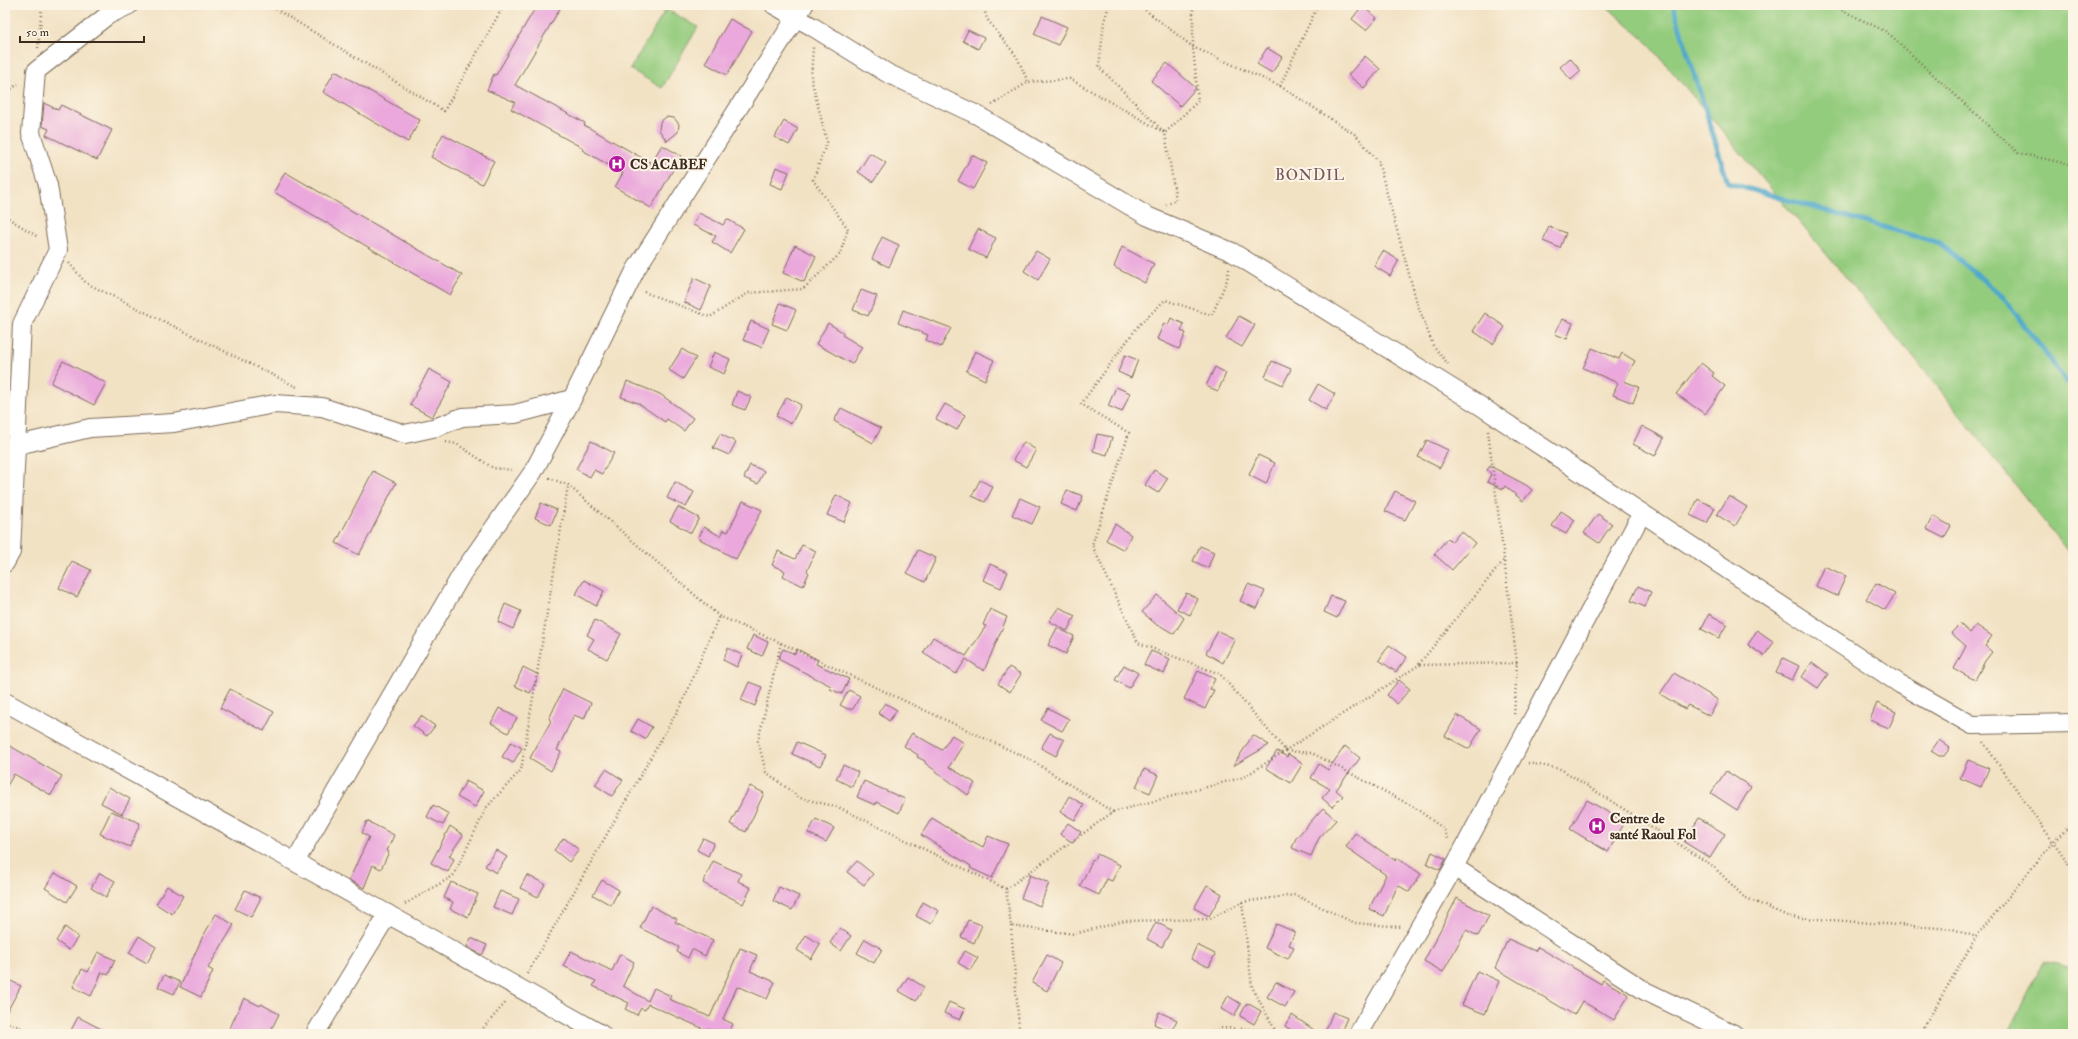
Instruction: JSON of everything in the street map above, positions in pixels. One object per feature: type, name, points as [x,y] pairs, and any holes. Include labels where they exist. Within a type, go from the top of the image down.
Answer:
[{"type":"street","points":[[5,563],[11,552],[10,447],[22,324],[58,250],[48,185],[30,133],[36,71],[108,15],[129,5]]},
{"type":"street","points":[[774,5],[800,12],[814,27],[887,73],[976,115],[1147,216],[1232,252],[1479,404],[1900,684],[1972,725],[2073,723]]},
{"type":"street","points":[[295,862],[463,572],[533,472],[572,399],[626,285],[800,12]]},
{"type":"street","points":[[10,447],[90,428],[174,423],[274,404],[322,407],[405,434],[437,427],[462,417],[515,414],[572,399]]},
{"type":"street","points":[[1358,1034],[1418,930],[1512,759],[1642,513]]},
{"type":"street","points":[[5,702],[295,862],[601,1034]]},
{"type":"street","points":[[1455,863],[1645,991],[1734,1034]]},
{"type":"street","points":[[315,1034],[388,914]]},
{"type":"path","points":[[36,71],[42,5]]},
{"type":"path","points":[[269,5],[444,111],[504,5]]},
{"type":"path","points":[[983,5],[987,19],[1017,57],[1028,82]]},
{"type":"path","points":[[1109,5],[1104,22],[1099,67],[1164,133],[1176,200],[1147,216]]},
{"type":"path","points":[[1139,5],[1193,47],[1280,86],[1356,135],[1378,161],[1417,303],[1433,345],[1451,369]]},
{"type":"path","points":[[1164,133],[1198,101],[1193,47],[1193,5]]},
{"type":"path","points":[[1280,86],[1318,5]]},
{"type":"path","points":[[1831,5],[1887,32],[2018,153],[2073,165]]},
{"type":"path","points":[[626,285],[710,317],[748,293],[803,289],[840,254],[848,229],[813,180],[827,142],[811,78],[814,27]]},
{"type":"path","points":[[976,115],[1028,82],[1070,79],[1164,133]]},
{"type":"path","points":[[5,216],[58,250],[86,282],[300,388]]},
{"type":"path","points":[[1232,252],[1227,280],[1212,315],[1165,300],[1138,326],[1081,404],[1129,433],[1092,545],[1138,643],[1220,674],[1286,751],[1312,753],[1414,807],[1444,829],[1455,863]]},
{"type":"path","points":[[1479,404],[1488,432],[1517,663],[1514,722]]},
{"type":"path","points":[[442,441],[457,444],[493,468],[533,472],[568,486],[719,616],[781,643],[1031,760],[1113,812]]},
{"type":"path","points":[[388,914],[452,876],[486,807],[521,770],[568,486]]},
{"type":"path","points":[[1006,889],[1113,812],[1244,777],[1419,665],[1504,560]]},
{"type":"path","points":[[478,1034],[519,988],[683,702],[719,616]]},
{"type":"path","points":[[781,643],[758,741],[766,772],[800,798],[838,807],[1006,889]]},
{"type":"path","points":[[1419,665],[1517,663]]},
{"type":"path","points":[[1972,725],[1993,759],[2073,870]]},
{"type":"path","points":[[1512,759],[1561,769],[1713,866],[1744,897],[1790,916],[1953,929],[1976,937]]},
{"type":"path","points":[[1920,1034],[1976,937],[2053,842],[2073,823]]},
{"type":"path","points":[[1006,889],[1011,926],[1019,1028],[1023,1034]]},
{"type":"path","points":[[1011,926],[1074,934],[1125,921],[1210,919],[1242,902],[1295,895],[1355,923],[1394,925],[1418,930]]},
{"type":"path","points":[[1242,902],[1252,987],[1275,1030],[1280,1034]]},
{"type":"path","points":[[5,1022],[38,1034]]},
{"type":"path","points":[[1202,1034],[1221,1028],[1275,1030]]},
{"type":"green space","points":[[1605,5],[2073,5],[2073,558],[1930,377],[1648,43]]},
{"type":"green space","points":[[666,9],[698,27],[662,88],[630,69]]},
{"type":"green space","points":[[2044,961],[2073,968],[2073,1034],[2007,1034]]},
{"type":"building","points":[[537,5],[562,5],[515,85],[585,123],[584,125],[651,163],[662,145],[681,156],[651,208],[615,187],[623,173],[582,150],[583,148],[511,109],[515,102],[487,90],[494,74],[496,75]]},
{"type":"building","points":[[1362,6],[1377,18],[1366,30],[1352,19]]},
{"type":"building","points":[[1042,16],[1067,27],[1058,45],[1034,34]]},
{"type":"building","points":[[730,19],[752,31],[727,75],[705,63]]},
{"type":"building","points":[[968,30],[984,38],[978,49],[963,41]]},
{"type":"building","points":[[1267,48],[1282,57],[1272,73],[1257,64]]},
{"type":"building","points":[[1365,56],[1380,69],[1364,88],[1348,75]]},
{"type":"building","points":[[1570,58],[1581,71],[1571,80],[1560,67]]},
{"type":"building","points":[[1167,63],[1196,88],[1180,106],[1151,81]]},
{"type":"building","points":[[335,71],[420,120],[408,142],[323,92]]},
{"type":"building","points":[[44,103],[58,110],[61,105],[112,130],[97,160],[46,135],[49,129],[42,126]]},
{"type":"building","points":[[666,117],[674,118],[679,124],[678,132],[667,141],[659,130],[660,122]]},
{"type":"building","points":[[784,121],[798,129],[789,145],[775,137]]},
{"type":"building","points":[[443,134],[494,161],[482,184],[431,157]]},
{"type":"building","points":[[870,153],[886,163],[873,182],[858,172]]},
{"type":"building","points":[[972,155],[987,163],[973,189],[958,181]]},
{"type":"building","points":[[776,167],[789,172],[782,189],[770,184]]},
{"type":"building","points":[[285,172],[462,275],[450,295],[274,192]]},
{"type":"building","points":[[699,213],[723,225],[727,219],[744,229],[730,253],[712,242],[716,236],[693,225]]},
{"type":"building","points":[[1549,226],[1566,233],[1560,248],[1543,241]]},
{"type":"building","points":[[978,229],[996,238],[986,258],[968,249]]},
{"type":"building","points":[[882,237],[899,245],[889,267],[872,259]]},
{"type":"building","points":[[795,245],[816,256],[804,282],[783,273]]},
{"type":"building","points":[[1122,247],[1154,264],[1145,283],[1114,267]]},
{"type":"building","points":[[1036,251],[1050,259],[1038,280],[1024,271]]},
{"type":"building","points":[[1383,251],[1399,260],[1390,276],[1374,266]]},
{"type":"building","points":[[694,278],[711,286],[701,310],[684,302]]},
{"type":"building","points":[[861,290],[877,296],[868,316],[853,310]]},
{"type":"building","points":[[780,303],[796,310],[787,330],[772,324]]},
{"type":"building","points":[[903,310],[951,328],[941,347],[926,340],[928,335],[898,323]]},
{"type":"building","points":[[1485,313],[1505,327],[1493,344],[1473,331]]},
{"type":"building","points":[[1239,316],[1255,325],[1242,347],[1226,338]]},
{"type":"building","points":[[1171,318],[1184,324],[1181,331],[1186,333],[1179,349],[1157,339],[1164,323],[1168,325]]},
{"type":"building","points":[[1562,319],[1573,323],[1567,339],[1555,334]]},
{"type":"building","points":[[751,321],[769,329],[761,347],[743,340]]},
{"type":"building","points":[[828,323],[844,333],[842,335],[862,347],[852,364],[816,344]]},
{"type":"building","points":[[1592,348],[1619,359],[1622,353],[1635,361],[1624,381],[1639,387],[1633,403],[1613,395],[1618,383],[1583,368]]},
{"type":"building","points":[[682,349],[696,358],[683,379],[669,370]]},
{"type":"building","points":[[975,351],[994,360],[985,380],[966,371]]},
{"type":"building","points":[[714,352],[730,359],[724,374],[708,367]]},
{"type":"building","points":[[1125,355],[1138,360],[1131,378],[1118,372]]},
{"type":"building","points":[[63,361],[106,383],[94,405],[51,383]]},
{"type":"building","points":[[1272,361],[1291,369],[1283,385],[1265,377]]},
{"type":"building","points":[[1701,363],[1714,373],[1712,376],[1725,386],[1705,414],[1676,394]]},
{"type":"building","points":[[1215,367],[1226,373],[1218,391],[1206,386]]},
{"type":"building","points":[[429,369],[452,382],[432,417],[410,405]]},
{"type":"building","points":[[627,381],[660,394],[693,418],[684,431],[667,419],[665,422],[638,403],[621,397]]},
{"type":"building","points":[[1318,384],[1335,394],[1326,410],[1309,400]]},
{"type":"building","points":[[1116,387],[1130,393],[1122,412],[1108,406]]},
{"type":"building","points":[[737,391],[751,397],[745,410],[732,405]]},
{"type":"building","points":[[787,397],[801,405],[791,424],[776,416]]},
{"type":"building","points":[[945,404],[965,415],[957,430],[936,419]]},
{"type":"building","points":[[841,408],[881,428],[873,443],[834,421]]},
{"type":"building","points":[[1642,426],[1664,438],[1655,456],[1633,444]]},
{"type":"building","points":[[720,434],[736,442],[729,455],[713,448]]},
{"type":"building","points":[[1097,434],[1112,437],[1107,455],[1093,451]]},
{"type":"building","points":[[1427,440],[1448,450],[1440,468],[1418,457]]},
{"type":"building","points":[[591,441],[614,453],[602,474],[594,470],[590,477],[576,469]]},
{"type":"building","points":[[1024,442],[1036,450],[1026,467],[1013,460]]},
{"type":"building","points":[[1258,455],[1275,463],[1266,484],[1249,475]]},
{"type":"building","points":[[750,465],[764,471],[758,484],[744,478]]},
{"type":"building","points":[[1490,466],[1526,485],[1532,490],[1523,501],[1505,486],[1503,489],[1487,482],[1491,474],[1487,470]]},
{"type":"building","points":[[1154,470],[1168,478],[1158,493],[1145,485]]},
{"type":"building","points":[[373,471],[396,483],[359,555],[336,543]]},
{"type":"building","points":[[980,480],[993,487],[985,502],[972,496]]},
{"type":"building","points":[[675,482],[694,492],[686,507],[667,498]]},
{"type":"building","points":[[1067,490],[1083,496],[1077,511],[1061,504]]},
{"type":"building","points":[[1395,491],[1415,501],[1405,520],[1385,511]]},
{"type":"building","points":[[836,495],[852,503],[844,522],[827,515]]},
{"type":"building","points":[[1729,496],[1747,507],[1735,526],[1717,515]]},
{"type":"building","points":[[1020,498],[1040,507],[1032,524],[1012,515]]},
{"type":"building","points":[[1698,499],[1715,508],[1707,523],[1690,515]]},
{"type":"building","points":[[743,501],[762,510],[736,559],[698,538],[704,527],[720,536],[723,530],[728,532]]},
{"type":"building","points":[[541,503],[557,510],[551,525],[535,518]]},
{"type":"building","points":[[678,507],[699,518],[691,533],[670,521]]},
{"type":"building","points":[[1561,511],[1575,520],[1566,534],[1552,526]]},
{"type":"building","points":[[1598,514],[1612,524],[1599,543],[1584,533]]},
{"type":"building","points":[[1933,516],[1951,526],[1944,538],[1926,529]]},
{"type":"building","points":[[1115,524],[1131,535],[1124,550],[1106,540]]},
{"type":"building","points":[[1461,531],[1475,543],[1452,570],[1434,554],[1448,538],[1452,542]]},
{"type":"building","points":[[802,545],[816,551],[807,571],[809,573],[803,586],[783,576],[785,571],[772,565],[778,551],[795,559]]},
{"type":"building","points":[[1200,546],[1214,552],[1208,568],[1193,561]]},
{"type":"building","points":[[918,550],[936,558],[925,582],[907,573]]},
{"type":"building","points":[[72,561],[91,570],[77,597],[59,588]]},
{"type":"building","points":[[990,564],[1008,572],[1001,588],[983,580]]},
{"type":"building","points":[[1824,566],[1846,576],[1837,596],[1815,586]]},
{"type":"building","points":[[584,580],[604,591],[596,606],[576,594]]},
{"type":"building","points":[[1876,583],[1895,594],[1885,610],[1866,599]]},
{"type":"building","points":[[1248,584],[1265,591],[1257,609],[1240,601]]},
{"type":"building","points":[[1638,586],[1651,592],[1645,607],[1631,601]]},
{"type":"building","points":[[1186,593],[1198,599],[1190,615],[1177,609]]},
{"type":"building","points":[[1157,595],[1184,618],[1174,634],[1159,625],[1158,626],[1142,612]]},
{"type":"building","points":[[1331,596],[1345,601],[1337,618],[1324,612]]},
{"type":"building","points":[[505,604],[521,611],[513,629],[498,622]]},
{"type":"building","points":[[1059,607],[1075,616],[1067,631],[1049,621]]},
{"type":"building","points":[[990,609],[1007,617],[984,671],[966,659],[956,674],[923,653],[933,637],[966,656],[986,626],[983,625]]},
{"type":"building","points":[[1709,614],[1727,624],[1719,638],[1701,629]]},
{"type":"building","points":[[595,620],[621,634],[607,659],[588,649],[594,639],[587,635]]},
{"type":"building","points":[[1960,624],[1970,633],[1976,625],[1992,636],[1985,646],[1992,652],[1985,661],[1975,680],[1954,669],[1966,646],[1951,633]]},
{"type":"building","points":[[1057,628],[1074,636],[1066,654],[1048,645]]},
{"type":"building","points":[[1757,630],[1774,642],[1764,656],[1748,645]]},
{"type":"building","points":[[1218,631],[1235,639],[1223,663],[1206,653]]},
{"type":"building","points":[[753,635],[768,642],[762,656],[747,649]]},
{"type":"building","points":[[1389,645],[1407,657],[1396,672],[1379,660]]},
{"type":"building","points":[[728,648],[742,655],[737,667],[723,660]]},
{"type":"building","points":[[783,649],[795,654],[797,649],[818,660],[816,664],[849,679],[842,694],[830,689],[831,686],[778,659]]},
{"type":"building","points":[[1151,651],[1170,659],[1164,674],[1144,665]]},
{"type":"building","points":[[1783,658],[1799,666],[1792,680],[1776,673]]},
{"type":"building","points":[[1812,662],[1828,674],[1818,688],[1802,677]]},
{"type":"building","points":[[1124,665],[1138,673],[1129,688],[1115,680]]},
{"type":"building","points":[[523,667],[539,675],[530,693],[515,686]]},
{"type":"building","points":[[1009,667],[1021,674],[1010,692],[998,684]]},
{"type":"building","points":[[1198,671],[1215,679],[1210,689],[1214,690],[1205,709],[1184,699]]},
{"type":"building","points":[[1674,673],[1718,700],[1710,716],[1688,705],[1685,709],[1660,694]]},
{"type":"building","points":[[1399,680],[1410,689],[1397,704],[1387,695]]},
{"type":"building","points":[[749,682],[762,687],[755,706],[741,700]]},
{"type":"building","points":[[230,689],[274,712],[264,731],[220,708]]},
{"type":"building","points":[[563,689],[591,703],[584,719],[574,715],[557,750],[561,752],[551,771],[530,758],[551,721],[549,719]]},
{"type":"building","points":[[849,690],[860,696],[853,709],[848,709],[840,705]]},
{"type":"building","points":[[885,703],[897,710],[889,721],[878,713]]},
{"type":"building","points":[[1877,703],[1896,712],[1889,728],[1870,720]]},
{"type":"building","points":[[499,708],[517,718],[508,733],[491,723]]},
{"type":"building","points":[[1048,708],[1069,719],[1062,731],[1041,720]]},
{"type":"building","points":[[1457,715],[1481,729],[1469,749],[1445,736]]},
{"type":"building","points":[[421,716],[435,726],[427,736],[413,726]]},
{"type":"building","points":[[638,719],[652,727],[645,739],[631,731]]},
{"type":"building","points":[[912,733],[942,750],[952,735],[964,743],[949,767],[975,783],[968,795],[925,763],[925,761],[917,757],[918,755],[904,746]]},
{"type":"building","points":[[1050,733],[1064,740],[1056,756],[1041,748]]},
{"type":"building","points":[[1253,735],[1269,745],[1233,766]]},
{"type":"building","points":[[1939,740],[1950,748],[1944,756],[1939,756],[1931,751]]},
{"type":"building","points":[[511,742],[522,748],[513,763],[502,757]]},
{"type":"building","points":[[797,742],[826,755],[820,766],[792,754]]},
{"type":"building","points":[[5,743],[62,776],[51,795],[14,774],[5,789]]},
{"type":"building","points":[[1345,746],[1360,758],[1336,790],[1343,796],[1332,807],[1322,798],[1330,789],[1311,778],[1319,764],[1328,770]]},
{"type":"building","points":[[1277,751],[1287,757],[1288,754],[1303,763],[1291,783],[1266,768]]},
{"type":"building","points":[[1968,760],[1989,768],[1981,787],[1960,778]]},
{"type":"building","points":[[843,765],[858,772],[852,787],[836,779]]},
{"type":"building","points":[[606,769],[623,780],[612,796],[595,785]]},
{"type":"building","points":[[1144,769],[1158,775],[1150,793],[1136,787]]},
{"type":"building","points":[[1726,771],[1751,787],[1737,810],[1711,793]]},
{"type":"building","points":[[466,781],[484,791],[475,807],[457,797]]},
{"type":"building","points":[[864,781],[905,799],[899,813],[876,802],[875,805],[857,797]]},
{"type":"building","points":[[750,786],[764,793],[746,832],[730,824]]},
{"type":"building","points":[[109,787],[130,799],[122,814],[101,803]]},
{"type":"building","points":[[1069,796],[1084,805],[1075,820],[1060,812]]},
{"type":"building","name":"Centre de santé Raoul Fol","points":[[1587,800],[1625,822],[1608,852],[1570,829]]},
{"type":"building","points":[[433,805],[449,814],[443,825],[427,817]]},
{"type":"building","points":[[1323,808],[1336,820],[1319,838],[1311,856],[1292,848],[1296,838]]},
{"type":"building","points":[[111,811],[140,823],[130,847],[100,834]]},
{"type":"building","points":[[932,818],[971,842],[972,841],[983,847],[988,836],[1008,844],[992,878],[970,868],[971,866],[921,835]]},
{"type":"building","points":[[1699,818],[1725,834],[1710,858],[1684,842]]},
{"type":"building","points":[[816,819],[834,828],[826,842],[808,833]]},
{"type":"building","points":[[367,821],[394,835],[387,851],[389,852],[381,869],[373,865],[364,888],[349,880],[369,837],[362,833]]},
{"type":"building","points":[[1068,823],[1081,832],[1073,843],[1060,834]]},
{"type":"building","points":[[450,826],[463,835],[449,856],[454,859],[448,872],[431,863]]},
{"type":"building","points":[[1355,833],[1396,861],[1397,858],[1421,874],[1409,892],[1398,885],[1384,916],[1369,909],[1386,875],[1346,847]]},
{"type":"building","points":[[564,838],[579,850],[569,862],[554,850]]},
{"type":"building","points":[[703,838],[714,843],[708,856],[697,850]]},
{"type":"building","points":[[496,850],[507,857],[496,873],[485,866]]},
{"type":"building","points":[[1432,852],[1446,859],[1440,870],[1427,864]]},
{"type":"building","points":[[1097,854],[1120,865],[1112,881],[1107,879],[1099,895],[1080,886]]},
{"type":"building","points":[[713,861],[741,874],[738,881],[751,888],[743,904],[703,883]]},
{"type":"building","points":[[857,861],[873,874],[864,885],[847,872]]},
{"type":"building","points":[[55,873],[77,886],[67,902],[45,888]]},
{"type":"building","points":[[100,873],[115,881],[106,897],[91,888]]},
{"type":"building","points":[[527,875],[545,884],[538,897],[520,888]]},
{"type":"building","points":[[1030,875],[1049,883],[1040,906],[1021,898]]},
{"type":"building","points":[[602,880],[619,890],[611,905],[593,895]]},
{"type":"building","points":[[451,882],[478,894],[468,917],[450,909],[453,902],[444,898]]},
{"type":"building","points":[[1207,885],[1222,894],[1209,916],[1194,908]]},
{"type":"building","points":[[167,886],[183,896],[172,914],[156,904]]},
{"type":"building","points":[[779,887],[799,896],[792,910],[773,901]]},
{"type":"building","points":[[245,890],[261,898],[251,917],[235,909]]},
{"type":"building","points":[[500,891],[519,899],[512,915],[493,907]]},
{"type":"building","points":[[1457,898],[1489,916],[1478,936],[1466,930],[1443,972],[1424,961]]},
{"type":"building","points":[[923,902],[939,911],[931,924],[916,916]]},
{"type":"building","points":[[651,906],[677,919],[675,922],[713,940],[705,956],[692,949],[688,958],[677,952],[679,947],[640,928]]},
{"type":"building","points":[[216,914],[234,925],[208,968],[213,971],[201,997],[180,987],[202,938]]},
{"type":"building","points":[[968,920],[982,925],[974,943],[961,937]]},
{"type":"building","points":[[1156,922],[1171,930],[1162,947],[1147,939]]},
{"type":"building","points":[[1276,924],[1295,932],[1289,945],[1294,947],[1288,959],[1265,948]]},
{"type":"building","points":[[65,927],[78,937],[69,950],[56,941]]},
{"type":"building","points":[[840,928],[851,936],[841,951],[830,943]]},
{"type":"building","points":[[806,935],[820,944],[811,959],[797,950]]},
{"type":"building","points":[[139,936],[156,947],[147,963],[129,953]]},
{"type":"building","points":[[471,938],[487,945],[482,955],[467,947]]},
{"type":"building","points":[[865,939],[882,949],[874,963],[857,953]]},
{"type":"building","points":[[1508,939],[1535,951],[1538,947],[1601,984],[1603,980],[1629,995],[1614,1020],[1582,1001],[1574,1015],[1495,968]]},
{"type":"building","points":[[1197,945],[1215,954],[1209,967],[1191,959]]},
{"type":"building","points":[[740,948],[757,955],[750,971],[775,982],[767,999],[737,987],[723,1019],[733,1024],[728,1034],[721,1034],[707,1028],[706,1030],[648,1004],[645,1010],[641,1008],[637,1015],[625,1009],[629,1003],[593,986],[596,981],[563,966],[571,951],[612,971],[620,954],[634,962],[623,986],[648,1001],[654,988],[671,996],[669,999],[710,1017]]},
{"type":"building","points":[[965,951],[978,958],[970,970],[958,963]]},
{"type":"building","points":[[98,952],[115,960],[108,975],[102,972],[91,996],[73,987],[82,969],[88,972]]},
{"type":"building","points":[[1047,955],[1061,963],[1047,991],[1032,983]]},
{"type":"building","points":[[1477,971],[1499,981],[1485,1014],[1462,1005]]},
{"type":"building","points":[[164,975],[180,982],[174,994],[158,987]]},
{"type":"building","points":[[908,977],[924,987],[916,1001],[899,991]]},
{"type":"building","points":[[5,978],[21,986],[5,1015]]},
{"type":"building","points":[[1276,982],[1294,992],[1285,1007],[1267,997]]},
{"type":"building","points":[[1228,996],[1241,1004],[1234,1016],[1221,1009]]},
{"type":"building","points":[[244,998],[260,1006],[261,1004],[279,1014],[269,1034],[227,1034]]},
{"type":"building","points":[[949,1002],[965,1009],[960,1020],[944,1013]]},
{"type":"building","points":[[1247,1003],[1261,1011],[1254,1024],[1240,1016]]},
{"type":"building","points":[[1159,1012],[1177,1020],[1171,1032],[1154,1024]]},
{"type":"building","points":[[1333,1012],[1347,1018],[1340,1034],[1324,1034]]},
{"type":"building","points":[[1292,1015],[1320,1034],[1297,1034],[1285,1026]]},
{"type":"building","points":[[78,1017],[111,1034],[69,1034]]},
{"type":"waterway","points":[[1673,5],[1728,183],[1940,243],[2003,297],[2073,390]]},
{"type":"place","name":"CS ACABEF","points":[[617,164]]},
{"type":"place","name":"Centre de santé Raoul Fol","points":[[1597,826]]},
{"type":"district","name":"BONDIL","points":[[1310,175]]}]
